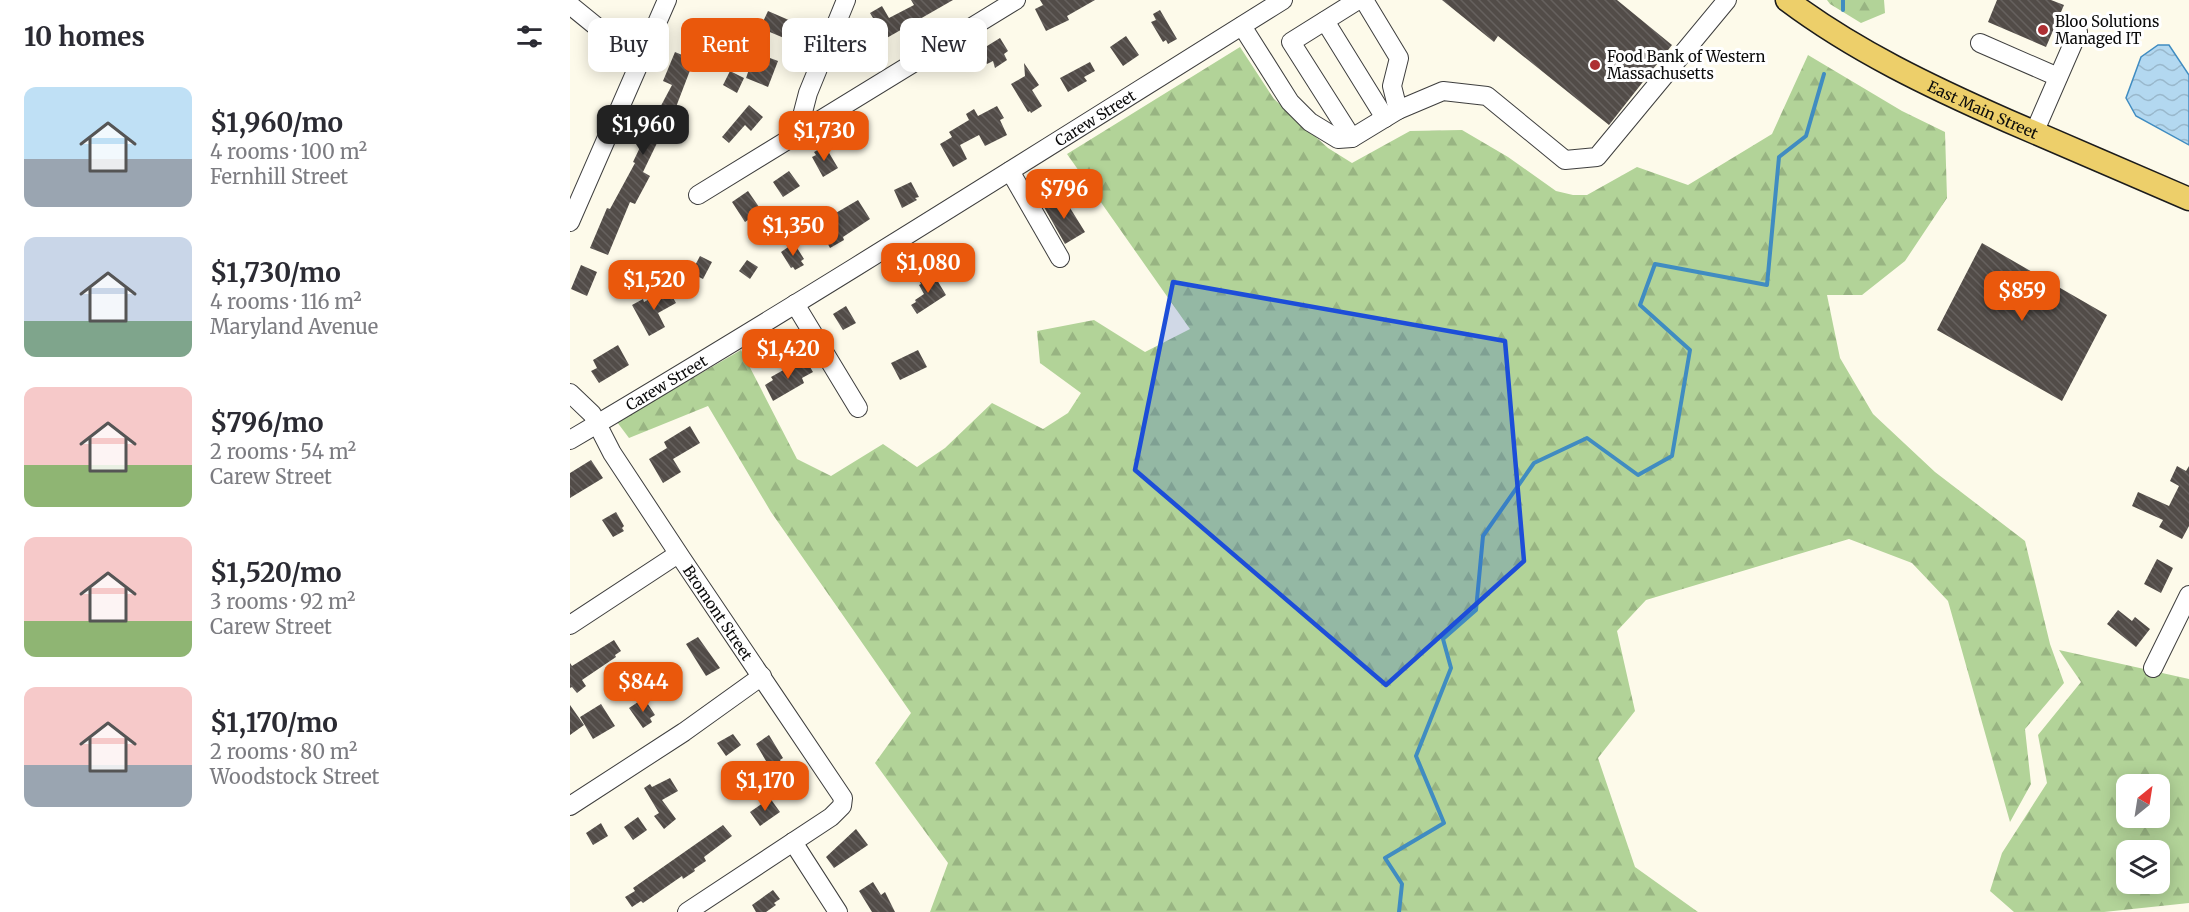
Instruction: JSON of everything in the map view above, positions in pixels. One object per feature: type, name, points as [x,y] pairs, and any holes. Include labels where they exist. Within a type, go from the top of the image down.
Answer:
[{"type":"main road","name":"East Main Street","points":[[1787,0],[1834,33],[1877,59],[1951,96],[2189,199]]},
{"type":"street","points":[[659,18],[667,0]]},
{"type":"street","points":[[804,130],[802,116],[808,93],[846,0]]},
{"type":"street","points":[[698,195],[1016,0]]},
{"type":"street","name":"Carew Street","points":[[570,440],[795,304],[1283,0]]},
{"type":"street","points":[[1352,138],[1292,42],[1358,0]]},
{"type":"street","points":[[1364,0],[1399,58],[1392,86],[1391,114]]},
{"type":"street","points":[[1242,26],[1290,102],[1310,122],[1338,139],[1352,138],[1391,114],[1443,91],[1487,96],[1565,160],[1596,157],[1727,0]]},
{"type":"street","points":[[570,5],[588,20]]},
{"type":"street","points":[[1325,21],[1391,114]]},
{"type":"street","points":[[2034,133],[2078,32]]},
{"type":"street","points":[[1980,44],[2058,77]]},
{"type":"street","points":[[570,222],[576,192],[635,72]]},
{"type":"street","points":[[1010,171],[1060,258]]},
{"type":"street","points":[[795,304],[858,408]]},
{"type":"street","name":"Bromont Street","points":[[570,393],[586,407],[612,453],[678,554],[843,798],[842,806],[831,817],[793,842]]},
{"type":"street","points":[[570,625],[678,554]]},
{"type":"street","points":[[2153,668],[2189,595]]},
{"type":"street","points":[[570,806],[684,732],[762,676]]},
{"type":"street","points":[[687,912],[793,842],[838,912]]},
{"type":"highlighted area","points":[[1173,282],[1505,341],[1524,561],[1386,685],[1135,470]]},
{"type":"green space","points":[[1827,0],[1884,0],[1885,13],[1861,23]]},
{"type":"green space","points":[[1240,47],[1274,99],[1328,148],[1352,163],[1410,131],[1462,130],[1508,157],[1556,191],[1573,195],[1587,195],[1637,167],[1688,185],[1772,134],[1808,55],[1902,111],[1945,132],[1947,198],[1905,261],[1862,295],[1827,295],[1840,358],[1873,414],[1935,472],[2025,541],[2050,644],[2064,683],[2025,729],[2031,784],[2010,822],[1948,601],[1912,563],[1849,539],[1646,600],[1617,631],[1635,711],[1598,758],[1635,867],[1698,912],[930,912],[948,863],[875,763],[911,713],[771,512],[708,406],[629,438],[617,422],[741,350],[797,459],[831,476],[883,444],[917,467],[945,448],[992,403],[1043,429],[1068,413],[1081,393],[1040,363],[1037,331],[1094,320],[1145,352],[1190,329],[1067,154]]},
{"type":"green space","points":[[2059,650],[2189,679],[2189,903],[2104,912],[2014,912],[1990,891],[2002,853],[2047,783],[2038,735],[2081,682]]},
{"type":"water","points":[[2158,45],[2169,45],[2189,75],[2189,145],[2136,116],[2126,98],[2141,57]]},
{"type":"building","points":[[911,0],[953,0],[922,18],[900,18],[900,30],[888,37],[888,18],[873,18],[870,13],[882,6],[889,18],[914,5]]},
{"type":"building","points":[[1040,0],[1095,0],[1067,16],[1069,20],[1046,31],[1035,9],[1043,5]]},
{"type":"building","name":"Food Bank of Western Massachusetts","points":[[1442,0],[1617,0],[1672,45],[1609,125],[1498,36],[1494,42]]},
{"type":"building","points":[[1997,0],[2051,0],[2064,5],[2046,47],[1988,22]]},
{"type":"building","points":[[1160,10],[1177,39],[1168,44],[1166,40],[1163,42],[1151,22],[1156,20],[1153,14]]},
{"type":"building","points":[[768,11],[784,18],[782,18],[782,37],[770,32],[770,18],[765,18]]},
{"type":"building","points":[[1126,36],[1139,55],[1123,66],[1110,47]]},
{"type":"building","points":[[1000,38],[1008,51],[1004,54],[1007,60],[995,68],[993,61],[987,64],[987,46]]},
{"type":"building","points":[[675,52],[681,55],[681,72],[689,72],[670,119],[667,117],[654,141],[657,143],[643,172],[650,176],[635,204],[630,202],[608,255],[590,248],[607,208],[610,209],[635,163],[633,162],[644,139],[642,138],[645,131],[642,129],[649,115],[655,117],[672,85],[663,81],[667,72],[669,72]]},
{"type":"building","points":[[770,58],[778,61],[768,87],[746,78],[748,72],[770,72]]},
{"type":"building","points":[[1090,62],[1095,71],[1084,77],[1087,81],[1068,92],[1060,78]]},
{"type":"building","points":[[1024,63],[1039,85],[1032,90],[1042,106],[1031,113],[1028,112],[1011,84],[1025,76]]},
{"type":"building","points":[[730,72],[744,78],[737,93],[723,85]]},
{"type":"building","points":[[749,105],[763,117],[751,131],[745,125],[729,143],[722,137]]},
{"type":"building","points":[[997,106],[1004,118],[1000,120],[1007,135],[985,146],[979,135],[960,145],[967,159],[953,167],[940,144],[952,137],[949,132],[969,120],[966,114],[974,109],[978,116]]},
{"type":"building","points":[[825,146],[838,168],[823,177],[812,157],[816,155],[814,152]]},
{"type":"building","points":[[789,171],[800,186],[783,197],[773,182]]},
{"type":"building","points":[[911,182],[919,197],[902,208],[894,190]]},
{"type":"building","points":[[748,191],[759,207],[752,212],[754,216],[745,222],[732,202]]},
{"type":"building","points":[[1062,195],[1085,232],[1065,244],[1044,207]]},
{"type":"building","points":[[858,200],[870,219],[830,248],[817,224]]},
{"type":"building","points":[[794,243],[804,259],[801,261],[804,265],[795,270],[791,268],[781,252]]},
{"type":"building","points":[[1982,243],[2107,315],[2062,401],[1937,330]]},
{"type":"building","points":[[700,256],[712,262],[703,279],[691,273]]},
{"type":"building","points":[[747,260],[758,267],[750,279],[739,271]]},
{"type":"building","points":[[581,265],[597,272],[587,296],[571,289]]},
{"type":"building","points":[[928,274],[930,278],[934,275],[946,295],[917,314],[911,305],[924,294],[919,280]]},
{"type":"building","points":[[668,289],[676,303],[658,313],[665,327],[649,336],[632,305],[643,299],[644,302]]},
{"type":"building","points":[[846,306],[856,323],[843,330],[833,314]]},
{"type":"building","points":[[618,345],[629,365],[599,383],[591,371],[597,368],[593,360]]},
{"type":"building","points":[[918,350],[927,367],[900,380],[891,363]]},
{"type":"building","points":[[807,362],[813,372],[802,378],[804,383],[773,401],[765,385],[773,380],[771,377],[794,364],[796,368]]},
{"type":"building","points":[[690,426],[700,443],[673,459],[681,472],[663,483],[649,459],[667,448],[664,442]]},
{"type":"building","points":[[591,460],[603,478],[570,498],[570,473]]},
{"type":"building","points":[[2177,466],[2186,471],[2189,466],[2189,526],[2182,539],[2159,527],[2163,520],[2132,506],[2138,492],[2169,506],[2179,486],[2170,481]]},
{"type":"building","points":[[616,512],[624,526],[622,528],[624,531],[613,537],[602,520]]},
{"type":"building","points":[[2157,559],[2173,568],[2161,593],[2144,584]]},
{"type":"building","points":[[2118,610],[2132,621],[2135,617],[2150,629],[2136,647],[2107,624]]},
{"type":"building","points":[[698,637],[720,668],[706,676],[686,644]]},
{"type":"building","points":[[614,640],[621,651],[615,655],[616,657],[582,680],[586,686],[577,693],[572,687],[570,688],[570,663],[572,666]]},
{"type":"building","points":[[644,698],[655,715],[650,718],[652,722],[643,728],[629,708]]},
{"type":"building","points":[[601,704],[615,726],[593,739],[580,717]]},
{"type":"building","points":[[570,705],[584,725],[570,735]]},
{"type":"building","points":[[733,734],[741,745],[726,756],[717,743]]},
{"type":"building","points":[[769,735],[783,758],[780,760],[790,775],[779,783],[756,744]]},
{"type":"building","points":[[670,778],[678,791],[662,800],[676,819],[664,829],[654,816],[659,813],[644,788],[650,784],[652,787]]},
{"type":"building","points":[[770,798],[780,812],[760,826],[750,812]]},
{"type":"building","points":[[638,817],[647,830],[633,840],[624,827]]},
{"type":"building","points":[[601,823],[608,836],[593,845],[586,833]]},
{"type":"building","points":[[723,825],[732,836],[704,857],[706,861],[694,869],[695,871],[683,879],[682,876],[643,903],[641,901],[632,907],[625,897],[635,891],[633,888]]},
{"type":"building","points":[[856,829],[868,845],[834,868],[826,857]]},
{"type":"building","points":[[873,882],[881,895],[885,892],[895,912],[872,912],[859,891]]},
{"type":"building","points":[[773,890],[780,899],[774,903],[776,905],[766,912],[756,912],[752,905]]},
{"type":"waterway","points":[[1843,0],[1843,10]]},
{"type":"waterway","points":[[1399,912],[1402,884],[1385,858],[1444,823],[1416,756],[1451,668],[1443,639],[1476,610],[1483,536],[1534,463],[1587,438],[1638,475],[1672,456],[1690,350],[1640,305],[1655,264],[1767,285],[1779,157],[1806,136],[1824,74]]},
{"type":"place","name":"Bloo Solutions Managed IT","points":[[2043,30]]},
{"type":"place","name":"Food Bank of Western Massachusetts","points":[[1595,65]]}]
